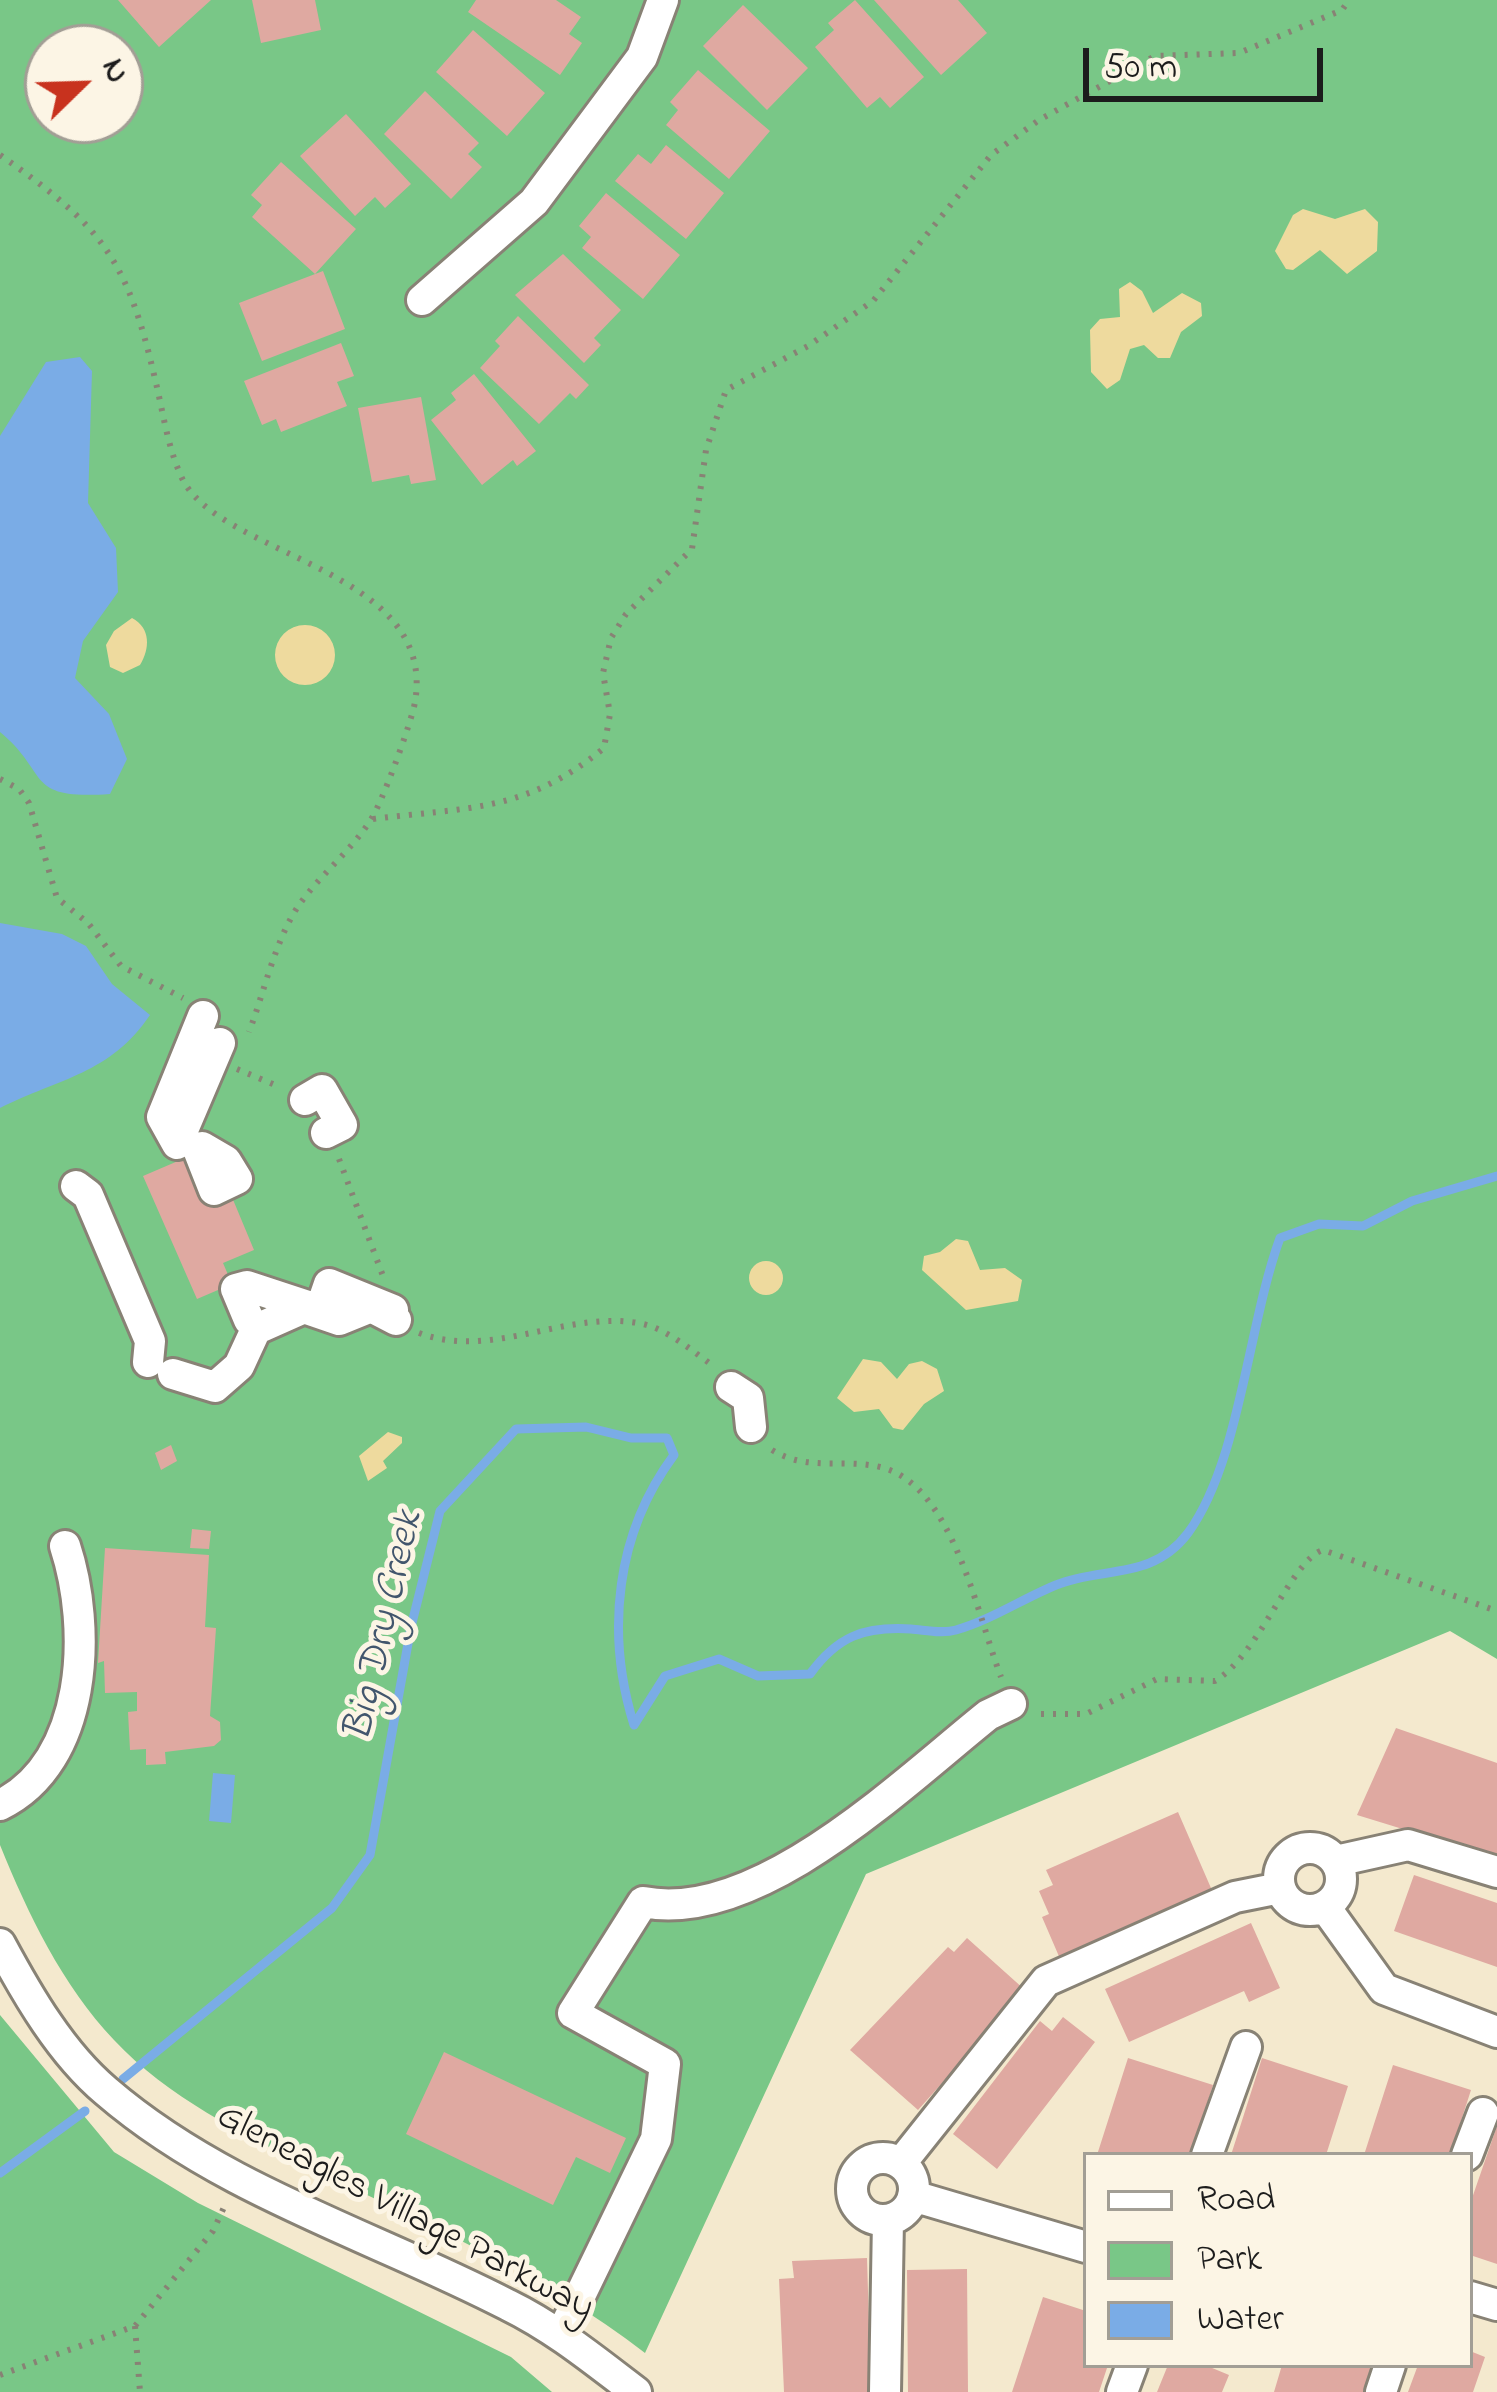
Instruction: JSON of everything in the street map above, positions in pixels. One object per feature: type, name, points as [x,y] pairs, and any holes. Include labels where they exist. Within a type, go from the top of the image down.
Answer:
[{"type":"street","points":[[422,299],[534,202],[642,57],[663,0]]},
{"type":"street","points":[[203,1016],[162,1117],[176,1144],[228,1056]]},
{"type":"street","points":[[305,1100],[322,1090],[342,1125],[326,1133]]},
{"type":"street","points":[[76,1186],[88,1195],[161,1368],[215,1388],[239,1366],[257,1327],[304,1308],[339,1319],[371,1307],[395,1315]]},
{"type":"street","points":[[257,1327],[236,1289],[247,1286],[320,1310],[329,1284],[395,1315]]},
{"type":"street","points":[[730,1387],[748,1399],[751,1426]]},
{"type":"street","points":[[0,1805],[26,1792],[38,1778],[77,1698],[78,1586],[65,1546]]},
{"type":"street","points":[[561,2335],[656,2139],[664,2064],[573,2013],[643,1901],[666,1906],[741,1891],[849,1826],[988,1715],[1011,1704]]},
{"type":"street","points":[[1336,1861],[1340,1886],[1325,1907],[1299,1910],[1280,1888],[1282,1864],[1298,1850],[1317,1849],[1336,1861],[1408,1846],[1497,1872]]},
{"type":"street","points":[[901,2163],[1046,1982],[1234,1897],[1280,1888]]},
{"type":"street","points":[[1325,1907],[1384,1989],[1497,2032]]},
{"type":"street","name":"Gleneagles Village Parkway","points":[[0,1944],[61,2041],[105,2091],[238,2178],[507,2304],[561,2335],[636,2392]]},
{"type":"street","points":[[1209,2152],[1246,2047]]},
{"type":"street","points":[[1468,2152],[1483,2113]]},
{"type":"street","points":[[871,2160],[901,2163],[913,2180],[914,2196],[907,2209],[888,2220],[861,2212],[851,2184],[871,2160]]},
{"type":"street","points":[[914,2196],[1083,2245]]},
{"type":"street","points":[[886,2392],[888,2220]]},
{"type":"path","points":[[373,819],[502,806],[583,766],[604,748],[610,715],[603,673],[610,638],[692,548],[706,450],[726,390],[808,346],[873,301],[991,155],[1039,119],[1155,56],[1239,53],[1342,10],[1349,0]]},
{"type":"path","points":[[0,155],[69,204],[121,269],[138,307],[170,446],[195,498],[213,514],[328,572],[364,596],[409,650],[418,680],[415,707],[373,819],[297,908],[228,1056],[305,1100]]},
{"type":"path","points":[[0,779],[19,789],[29,803],[57,898],[88,923],[121,966],[197,1005],[203,1016]]},
{"type":"path","points":[[326,1133],[356,1197],[395,1315],[426,1336],[460,1340],[642,1324],[722,1372],[730,1387]]},
{"type":"path","points":[[751,1426],[760,1443],[788,1460],[875,1465],[898,1472],[937,1508],[993,1656]]},
{"type":"path","points":[[1011,1704],[1032,1713],[1086,1714],[1156,1679],[1215,1681],[1251,1650],[1304,1564],[1323,1550],[1497,1612]]},
{"type":"path","points":[[0,2375],[135,2326],[213,2231],[238,2178]]},
{"type":"path","points":[[135,2326],[140,2392]]},
{"type":"green space","points":[[0,0],[1497,0],[1497,1659],[1450,1631],[866,1874],[645,2353],[525,2275],[259,2141],[158,2080],[95,2019],[35,1923],[0,1845]]},
{"type":"green space","points":[[0,2015],[114,2152],[198,2203],[511,2357],[552,2392],[0,2392]]},
{"type":"sand","points":[[1303,209],[1335,219],[1365,209],[1378,222],[1377,251],[1347,274],[1320,250],[1293,270],[1286,269],[1275,251],[1293,215]]},
{"type":"sand","points":[[1130,282],[1142,291],[1153,313],[1182,293],[1201,303],[1202,316],[1181,332],[1170,358],[1158,358],[1144,345],[1130,349],[1120,380],[1107,389],[1091,372],[1090,330],[1100,319],[1120,317],[1119,289]]},
{"type":"sand","points":[[132,618],[143,627],[147,646],[140,665],[123,673],[110,667],[106,645],[114,631]]},
{"type":"sand","points":[[305,625],[326,634],[335,655],[326,676],[305,685],[284,676],[275,655],[284,634]]},
{"type":"sand","points":[[956,1239],[968,1241],[980,1270],[1005,1268],[1022,1280],[1018,1301],[966,1310],[922,1270],[924,1256],[940,1252]]},
{"type":"sand","points":[[766,1261],[778,1266],[783,1278],[778,1290],[766,1295],[754,1290],[749,1278],[754,1266]]},
{"type":"sand","points":[[863,1359],[881,1362],[897,1379],[909,1364],[922,1361],[937,1369],[944,1391],[924,1404],[903,1430],[893,1428],[879,1409],[854,1412],[837,1398]]},
{"type":"sand","points":[[388,1432],[402,1437],[402,1443],[383,1461],[387,1468],[368,1481],[359,1456]]},
{"type":"water","points":[[80,357],[92,371],[88,503],[116,548],[118,592],[83,641],[75,678],[109,714],[127,759],[110,794],[82,795],[50,788],[0,732],[0,436],[46,362]]},
{"type":"water","points":[[0,923],[62,934],[86,946],[112,984],[150,1015],[135,1035],[101,1062],[0,1108]]},
{"type":"water","points":[[213,1773],[235,1775],[231,1823],[209,1821]]},
{"type":"building","points":[[118,0],[211,0],[159,47],[144,24]]},
{"type":"building","points":[[252,0],[315,0],[321,30],[261,43]]},
{"type":"building","points":[[476,0],[556,0],[581,17],[569,34],[582,43],[560,75],[468,12]]},
{"type":"building","points":[[855,0],[924,77],[890,108],[880,97],[867,108],[815,47],[834,30],[828,23]]},
{"type":"building","points":[[874,0],[958,0],[987,33],[941,75]]},
{"type":"building","points":[[743,5],[808,68],[767,110],[703,46]]},
{"type":"building","points":[[473,30],[545,93],[507,136],[436,72]]},
{"type":"building","points":[[698,70],[770,131],[729,179],[666,125],[678,110],[670,102]]},
{"type":"building","points":[[425,91],[479,143],[468,154],[482,167],[451,199],[384,134]]},
{"type":"building","points":[[346,114],[411,184],[385,208],[375,197],[355,216],[300,156]]},
{"type":"building","points":[[666,145],[724,193],[686,239],[615,181],[638,154],[651,164]]},
{"type":"building","points":[[281,162],[356,229],[315,274],[252,217],[262,205],[251,195]]},
{"type":"building","points":[[606,193],[680,255],[643,299],[582,248],[591,237],[579,226]]},
{"type":"building","points":[[563,254],[621,310],[594,338],[601,345],[584,363],[515,295]]},
{"type":"building","points":[[323,271],[345,329],[262,361],[239,303]]},
{"type":"building","points":[[518,316],[589,385],[576,399],[570,393],[539,424],[480,368],[500,346],[495,341]]},
{"type":"building","points":[[341,343],[354,376],[337,382],[347,406],[281,432],[276,419],[262,425],[244,381]]},
{"type":"building","points":[[474,374],[536,451],[517,466],[513,460],[482,485],[431,420],[456,400],[451,393]]},
{"type":"building","points":[[421,397],[436,480],[411,484],[409,475],[372,482],[358,408]]},
{"type":"building","points":[[192,1155],[229,1190],[254,1250],[223,1263],[232,1284],[197,1299],[143,1176]]},
{"type":"building","points":[[171,1445],[177,1461],[161,1470],[155,1453]]},
{"type":"building","points":[[192,1529],[211,1531],[209,1549],[190,1548]]},
{"type":"building","points":[[105,1548],[209,1555],[205,1627],[216,1628],[210,1716],[220,1722],[221,1740],[214,1746],[165,1752],[166,1764],[146,1765],[146,1749],[130,1750],[128,1712],[137,1711],[137,1692],[105,1693],[104,1661],[98,1663]]},
{"type":"building","points":[[1396,1728],[1497,1763],[1497,1858],[1357,1815]]},
{"type":"building","points":[[1178,1812],[1214,1895],[1061,1961],[1042,1917],[1049,1914],[1039,1891],[1053,1885],[1046,1870]]},
{"type":"building","points":[[1414,1875],[1497,1903],[1497,1967],[1394,1931]]},
{"type":"building","points":[[1251,1923],[1280,1988],[1249,2002],[1244,1991],[1129,2042],[1105,1989]]},
{"type":"building","points":[[967,1938],[1025,1990],[918,2110],[850,2050],[948,1947],[954,1952]]},
{"type":"building","points":[[1063,2017],[1095,2042],[997,2169],[953,2134],[1040,2021],[1052,2031]]},
{"type":"building","points":[[444,2052],[626,2138],[610,2173],[576,2157],[553,2205],[406,2134]]},
{"type":"building","points":[[1128,2058],[1213,2085],[1192,2152],[1098,2152]]},
{"type":"building","points":[[1262,2058],[1348,2086],[1327,2152],[1232,2152]]},
{"type":"building","points":[[1393,2065],[1471,2090],[1451,2152],[1365,2152]]},
{"type":"building","points":[[1497,2126],[1497,2264],[1473,2256],[1473,2195]]},
{"type":"building","points":[[867,2258],[871,2392],[784,2392],[779,2279],[794,2278],[792,2261]]},
{"type":"building","points":[[967,2269],[968,2392],[908,2392],[907,2270]]},
{"type":"building","points":[[1043,2297],[1083,2310],[1083,2368],[1107,2368],[1099,2392],[1012,2392]]},
{"type":"building","points":[[1473,2352],[1485,2357],[1473,2392],[1408,2392],[1417,2368],[1473,2368]]},
{"type":"building","points":[[1167,2368],[1212,2368],[1229,2375],[1222,2392],[1157,2392]]},
{"type":"building","points":[[1281,2368],[1375,2368],[1368,2392],[1274,2392]]},
{"type":"waterway","name":"Big Dry Creek","points":[[123,2079],[332,1908],[370,1855],[411,1627],[440,1511],[516,1429],[586,1427],[631,1438],[667,1438],[674,1455],[639,1517],[621,1584],[620,1655],[634,1725],[665,1676],[719,1659],[758,1676],[810,1674],[830,1651],[865,1632],[956,1630],[1073,1579],[1159,1559],[1188,1533],[1220,1469],[1280,1238],[1319,1224],[1363,1226],[1412,1201],[1497,1176]]},
{"type":"waterway","name":"Big Dry Creek","points":[[0,2173],[85,2111]]}]
